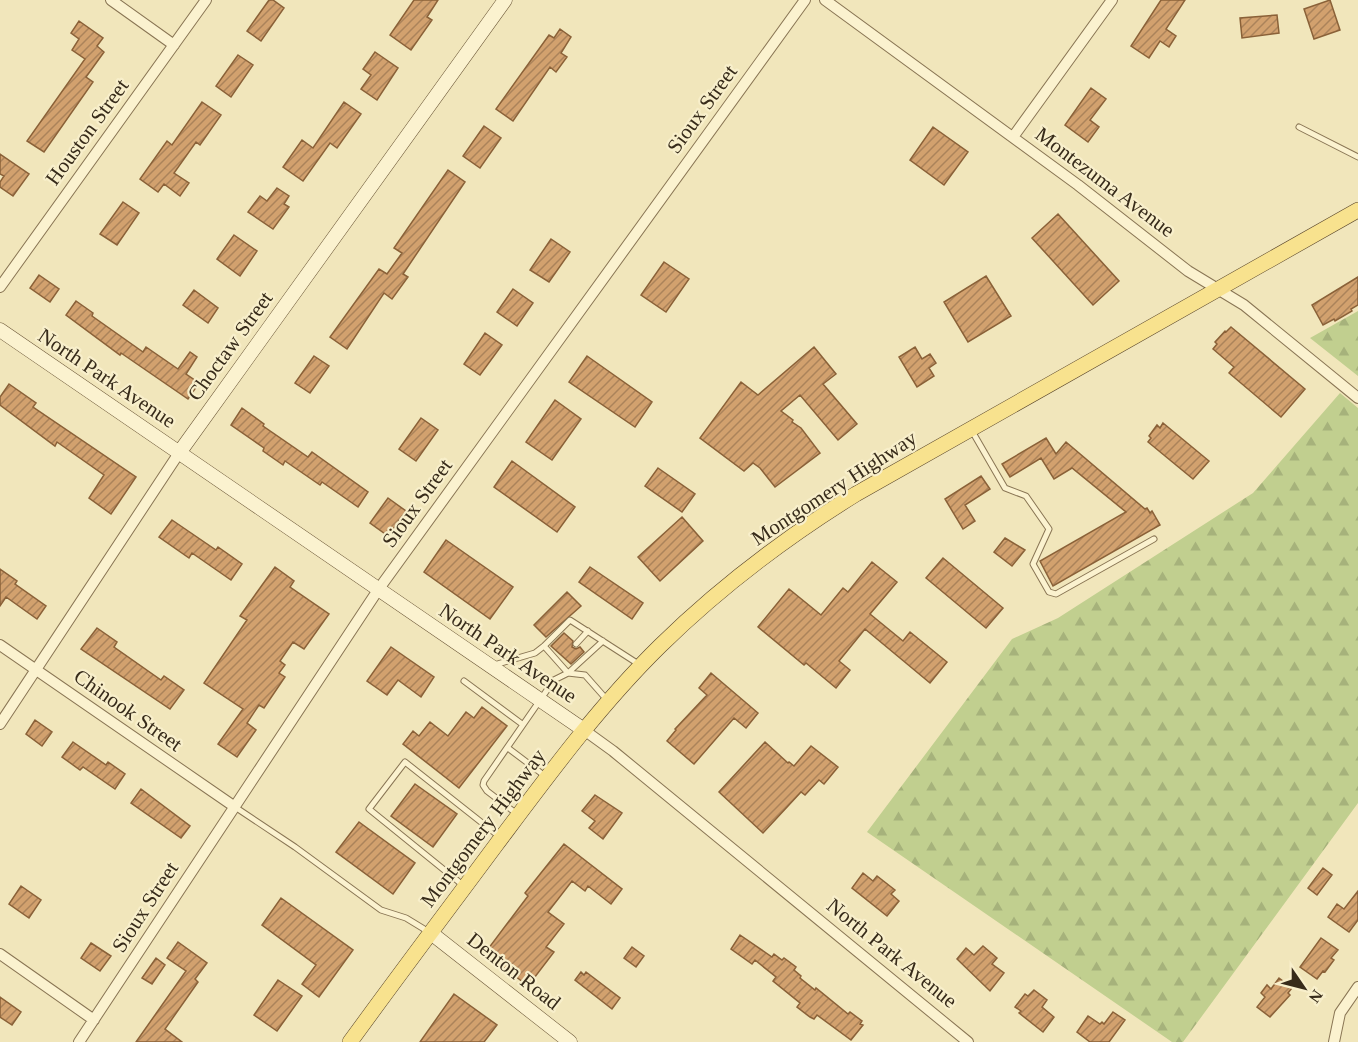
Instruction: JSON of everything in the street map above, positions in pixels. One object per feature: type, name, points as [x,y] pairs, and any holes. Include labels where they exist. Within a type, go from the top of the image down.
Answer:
[{"type":"main road","name":"Montgomery Highway","points":[[350,1042],[546,777],[584,730],[641,666],[705,605],[782,543],[856,494],[1358,210]]},
{"type":"street","points":[[111,0],[174,45]]},
{"type":"street","name":"Houston Street","points":[[0,287],[206,0]]},
{"type":"street","name":"Choctaw Street","points":[[0,724],[179,453],[505,0]]},
{"type":"street","name":"Sioux Street","points":[[79,1042],[378,590],[805,0]]},
{"type":"street","name":"Montezuma Avenue","points":[[825,0],[1117,214],[1188,271],[1244,304],[1358,398]]},
{"type":"street","points":[[1013,137],[1112,0]]},
{"type":"street","name":"North Park Avenue","points":[[0,330],[613,751],[968,1042]]},
{"type":"street","name":"Chinook Street","points":[[0,645],[235,807]]},
{"type":"street","name":"Denton Road","points":[[431,933],[570,1042]]},
{"type":"street","points":[[0,954],[94,1020]]},
{"type":"street","points":[[1334,1042],[1340,1013],[1358,987]]},
{"type":"lane","points":[[1299,127],[1358,157]]},
{"type":"lane","points":[[970,428],[1005,488],[1026,496],[1049,529],[1033,564],[1049,592],[1056,594],[1155,539]]},
{"type":"lane","points":[[491,667],[534,653],[570,620],[641,666]]},
{"type":"lane","points":[[576,644],[588,631]]},
{"type":"lane","points":[[518,815],[487,791],[483,785],[484,781],[554,680],[568,673],[603,641]]},
{"type":"lane","points":[[544,646],[561,659],[568,673]]},
{"type":"lane","points":[[568,673],[585,675],[609,701]]},
{"type":"lane","points":[[464,681],[522,724]]},
{"type":"lane","points":[[508,748],[546,777]]},
{"type":"lane","points":[[465,887],[369,809],[405,762],[501,838]]},
{"type":"lane","points":[[235,807],[295,847],[381,910],[406,918],[431,933]]},
{"type":"green space","points":[[1358,311],[1358,376],[1310,338]]},
{"type":"green space","points":[[1340,393],[1358,408],[1358,803],[1183,1042],[1172,1042],[867,832],[1012,639],[1058,618],[1253,493]]},
{"type":"building","points":[[269,0],[273,0],[284,8],[261,41],[247,31]]},
{"type":"building","points":[[414,0],[438,0],[427,17],[432,20],[411,50],[390,35]]},
{"type":"building","points":[[1161,0],[1185,0],[1166,29],[1176,36],[1169,47],[1160,41],[1149,58],[1131,46]]},
{"type":"building","points":[[1330,0],[1340,30],[1314,39],[1304,9]]},
{"type":"building","points":[[1277,15],[1279,33],[1242,38],[1240,18]]},
{"type":"building","points":[[79,21],[103,38],[97,46],[104,52],[86,77],[93,82],[44,152],[27,141],[85,59],[72,50],[79,39],[71,33]]},
{"type":"building","points":[[560,29],[571,37],[561,53],[567,57],[556,72],[550,67],[513,121],[496,109],[549,35],[554,38]]},
{"type":"building","points":[[375,52],[398,68],[377,100],[361,89],[371,75],[363,69]]},
{"type":"building","points":[[238,55],[253,65],[231,97],[216,86]]},
{"type":"building","points":[[1091,88],[1106,99],[1090,120],[1099,127],[1088,142],[1065,125]]},
{"type":"building","points":[[202,102],[221,115],[200,145],[196,142],[174,173],[189,183],[180,196],[164,184],[158,192],[140,179],[167,141],[172,145]]},
{"type":"building","points":[[344,102],[361,114],[337,148],[330,143],[303,181],[283,167],[302,140],[313,148]]},
{"type":"building","points":[[484,126],[501,138],[480,168],[463,156]]},
{"type":"building","points":[[933,127],[968,152],[944,185],[910,160]]},
{"type":"building","points":[[0,154],[29,174],[13,196],[0,187],[4,176],[0,174]]},
{"type":"building","points":[[448,170],[465,182],[403,274],[408,277],[392,299],[384,293],[347,349],[330,337],[379,269],[387,274],[402,253],[394,248]]},
{"type":"building","points":[[277,188],[289,196],[284,204],[289,207],[273,229],[248,212],[260,196],[267,201]]},
{"type":"building","points":[[123,202],[139,213],[117,245],[100,234]]},
{"type":"building","points":[[1058,214],[1119,281],[1093,305],[1032,238]]},
{"type":"building","points":[[234,235],[257,251],[240,276],[217,259]]},
{"type":"building","points":[[551,239],[570,252],[549,282],[530,270]]},
{"type":"building","points":[[664,262],[689,279],[666,312],[641,295]]},
{"type":"building","points":[[39,275],[59,289],[50,302],[30,288]]},
{"type":"building","points":[[986,276],[1011,316],[968,342],[944,302]]},
{"type":"building","points":[[1358,277],[1358,305],[1335,321],[1334,319],[1323,325],[1312,305]]},
{"type":"building","points":[[513,289],[533,303],[517,326],[497,312]]},
{"type":"building","points":[[194,290],[218,308],[208,323],[183,305]]},
{"type":"building","points":[[76,301],[93,313],[92,316],[143,352],[146,347],[178,369],[190,352],[197,357],[186,374],[199,383],[188,399],[121,353],[120,355],[66,315]]},
{"type":"building","points":[[1231,327],[1305,389],[1281,417],[1229,373],[1234,367],[1213,349],[1217,344],[1215,342]]},
{"type":"building","points":[[485,333],[502,345],[480,375],[464,364]]},
{"type":"building","points":[[814,347],[836,374],[823,384],[857,424],[838,440],[800,395],[781,411],[801,428],[820,453],[775,487],[753,463],[744,471],[700,438],[741,382],[758,395]]},
{"type":"building","points":[[915,347],[922,359],[930,354],[936,363],[929,368],[934,376],[917,387],[899,357]]},
{"type":"building","points":[[314,356],[329,366],[310,393],[295,383]]},
{"type":"building","points":[[587,356],[652,402],[635,427],[569,382]]},
{"type":"building","points":[[9,384],[36,403],[33,407],[136,477],[111,514],[89,498],[104,475],[57,442],[55,446],[0,405],[0,397]]},
{"type":"building","points":[[555,400],[581,419],[552,460],[526,442]]},
{"type":"building","points":[[242,408],[264,424],[263,426],[308,457],[312,452],[368,492],[358,507],[322,482],[320,485],[285,461],[283,465],[263,451],[264,448],[231,425]]},
{"type":"building","points":[[421,418],[438,430],[416,461],[399,449]]},
{"type":"building","points":[[1163,423],[1209,461],[1193,479],[1148,442],[1151,438],[1149,436],[1157,425],[1160,428]]},
{"type":"building","points":[[1046,438],[1056,454],[1066,442],[1145,509],[1147,508],[1150,513],[1152,511],[1160,525],[1053,586],[1040,561],[1126,512],[1072,468],[1054,479],[1041,458],[1010,477],[1002,464]]},
{"type":"building","points":[[512,461],[575,507],[557,532],[494,487]]},
{"type":"building","points":[[658,468],[695,494],[682,512],[645,486]]},
{"type":"building","points":[[981,476],[990,489],[965,505],[975,521],[963,529],[945,499]]},
{"type":"building","points":[[388,498],[406,511],[388,536],[370,523]]},
{"type":"building","points":[[682,517],[703,541],[660,581],[638,557]]},
{"type":"building","points":[[172,520],[216,550],[218,547],[242,564],[231,580],[192,553],[189,558],[159,537]]},
{"type":"building","points":[[1005,538],[1025,550],[1012,566],[994,552]]},
{"type":"building","points":[[446,540],[513,587],[490,619],[424,572]]},
{"type":"building","points":[[943,558],[1003,608],[986,628],[926,578]]},
{"type":"building","points":[[872,562],[897,582],[870,614],[903,641],[910,632],[947,662],[930,683],[865,629],[839,661],[850,670],[836,688],[758,627],[789,589],[821,615],[843,588],[848,592]]},
{"type":"building","points":[[275,567],[294,581],[290,587],[329,614],[304,649],[293,642],[280,661],[285,665],[279,673],[285,677],[264,708],[259,705],[247,723],[256,730],[237,757],[218,744],[243,709],[204,683],[247,620],[240,616]]},
{"type":"building","points":[[590,567],[643,603],[632,619],[579,582]]},
{"type":"building","points":[[0,569],[17,581],[15,584],[46,606],[37,619],[6,597],[0,606]]},
{"type":"building","points":[[567,592],[581,606],[546,637],[534,625]]},
{"type":"building","points":[[97,628],[117,642],[114,647],[161,680],[164,676],[184,690],[170,709],[81,649]]},
{"type":"building","points":[[564,633],[573,641],[572,647],[576,649],[580,647],[584,652],[571,664],[551,646]]},
{"type":"building","points":[[391,647],[434,677],[421,697],[398,680],[387,695],[367,681]]},
{"type":"building","points":[[711,673],[758,713],[746,728],[734,718],[694,764],[667,741],[675,729],[707,695],[699,688]]},
{"type":"building","points":[[482,707],[507,726],[459,788],[403,744],[413,731],[419,736],[430,722],[448,736],[466,712],[474,718]]},
{"type":"building","points":[[35,720],[52,732],[42,746],[26,734]]},
{"type":"building","points":[[73,742],[106,765],[108,762],[125,774],[115,789],[83,767],[80,770],[62,757]]},
{"type":"building","points":[[765,742],[794,766],[811,746],[838,767],[824,784],[819,780],[805,795],[801,792],[763,833],[719,792]]},
{"type":"building","points":[[415,784],[457,814],[433,847],[391,816]]},
{"type":"building","points":[[141,789],[190,826],[181,838],[131,803]]},
{"type":"building","points":[[595,795],[622,813],[603,839],[589,828],[595,821],[582,811]]},
{"type":"building","points":[[359,822],[415,863],[393,894],[336,852]]},
{"type":"building","points":[[564,844],[622,889],[611,904],[588,886],[585,891],[572,881],[548,912],[564,924],[546,947],[554,952],[528,986],[485,953],[528,896],[525,893]]},
{"type":"building","points":[[1323,868],[1332,875],[1317,895],[1308,888]]},
{"type":"building","points":[[863,873],[873,881],[877,876],[895,890],[891,894],[899,901],[887,916],[852,888]]},
{"type":"building","points":[[21,886],[41,900],[29,918],[9,904]]},
{"type":"building","points":[[1358,891],[1358,920],[1349,932],[1328,917],[1337,904],[1344,909]]},
{"type":"building","points":[[281,898],[353,950],[319,997],[302,984],[316,965],[262,925]]},
{"type":"building","points":[[740,935],[772,957],[774,954],[782,960],[784,958],[796,967],[794,970],[801,976],[800,978],[848,1014],[850,1012],[862,1021],[860,1024],[863,1025],[851,1040],[817,1015],[814,1019],[810,1017],[797,1007],[800,1003],[773,981],[776,977],[755,960],[752,964],[731,949]]},
{"type":"building","points":[[1321,938],[1338,950],[1331,958],[1334,960],[1317,979],[1300,967]]},
{"type":"building","points":[[178,942],[207,963],[195,979],[198,982],[165,1029],[182,1042],[136,1042],[186,971],[167,958]]},
{"type":"building","points":[[91,943],[111,956],[100,971],[81,958]]},
{"type":"building","points":[[983,946],[997,958],[992,964],[1004,973],[990,991],[957,959],[966,948],[974,955]]},
{"type":"building","points":[[632,947],[644,956],[636,967],[624,958]]},
{"type":"building","points":[[156,958],[165,965],[152,984],[142,978]]},
{"type":"building","points":[[581,972],[584,975],[586,972],[620,998],[612,1009],[575,980]]},
{"type":"building","points":[[1279,978],[1292,988],[1288,993],[1290,995],[1270,1017],[1257,1007],[1265,997],[1261,993],[1267,985],[1271,989]]},
{"type":"building","points":[[278,980],[302,996],[277,1031],[254,1015]]},
{"type":"building","points":[[1034,990],[1047,1000],[1042,1007],[1054,1017],[1043,1032],[1019,1013],[1021,1011],[1015,1007],[1025,994],[1028,996]]},
{"type":"building","points":[[454,994],[497,1025],[484,1042],[420,1042]]},
{"type":"building","points":[[0,997],[21,1012],[12,1025],[0,1017]]},
{"type":"building","points":[[1113,1012],[1125,1020],[1109,1042],[1090,1042],[1077,1032],[1088,1016],[1104,1024]]}]
